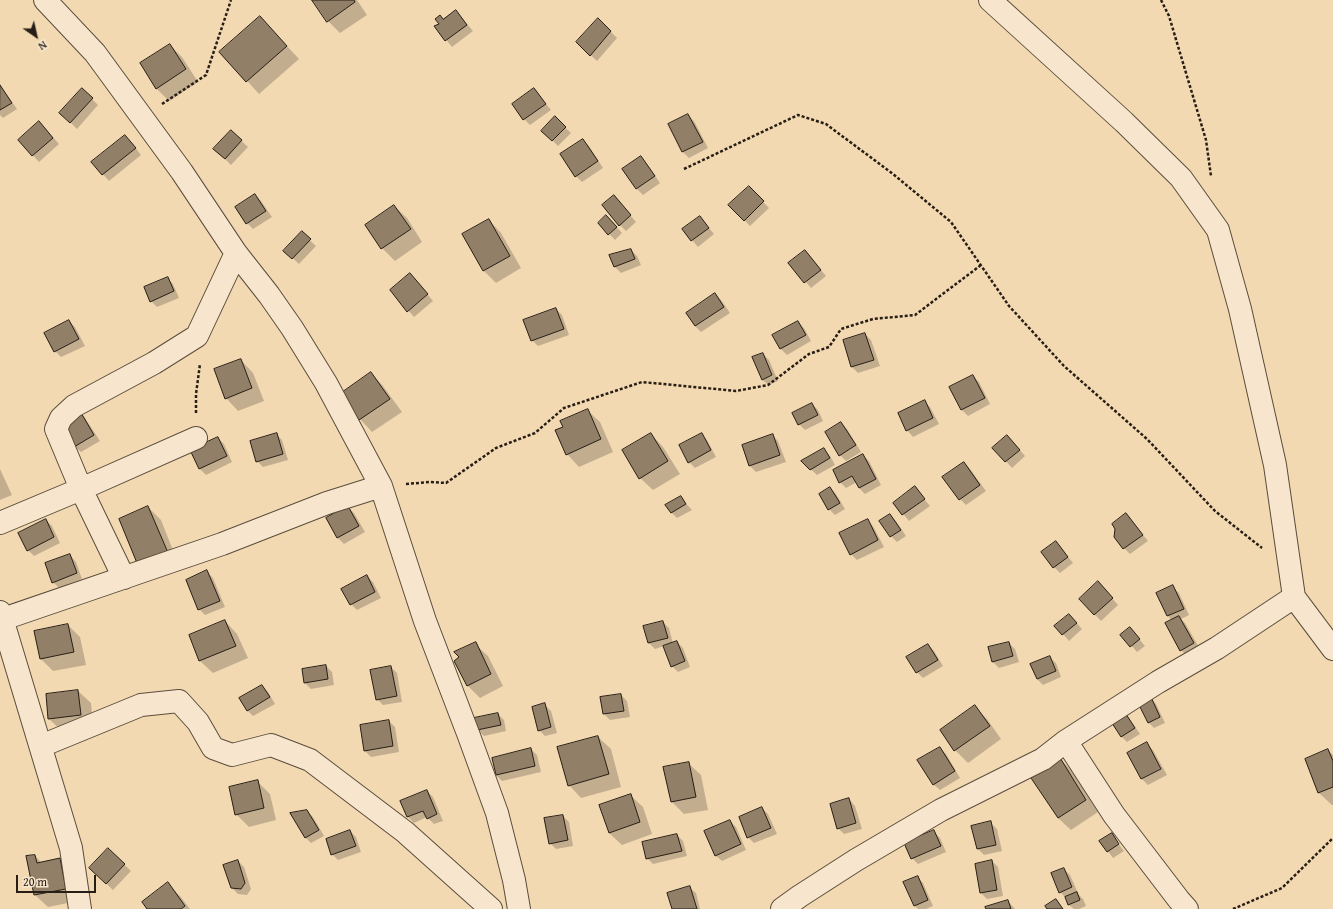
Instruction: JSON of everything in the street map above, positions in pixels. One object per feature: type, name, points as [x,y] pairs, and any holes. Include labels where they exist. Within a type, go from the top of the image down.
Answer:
[{"type":"street","points":[[45,0],[95,53],[182,172],[236,253],[269,295],[292,328],[326,382],[381,486],[425,621],[470,736],[497,813],[514,880],[519,909]]},
{"type":"street","points":[[990,0],[1124,122],[1181,178],[1218,230],[1240,309],[1275,465],[1294,597],[1333,650]]},
{"type":"street","points":[[124,578],[81,489],[56,429],[61,418],[74,406],[154,363],[196,336],[236,253]]},
{"type":"street","points":[[0,523],[196,438]]},
{"type":"street","points":[[80,909],[71,848],[1,615],[124,578],[222,544],[327,503],[381,486]]},
{"type":"street","points":[[782,909],[856,860],[941,810],[1043,759],[1066,741],[1158,682],[1217,648],[1294,597]]},
{"type":"street","points":[[41,746],[141,705],[179,701],[198,722],[213,748],[232,755],[271,745],[310,760],[405,832],[491,909]]},
{"type":"street","points":[[1066,741],[1114,815],[1187,909]]},
{"type":"path","points":[[142,118],[206,75],[231,0]]},
{"type":"path","points":[[1161,0],[1169,16],[1206,140],[1211,178]]},
{"type":"path","points":[[684,169],[798,115],[826,124],[893,174],[951,222],[1009,306],[1064,366],[1147,439],[1215,511],[1261,548],[1288,556]]},
{"type":"path","points":[[381,486],[430,482],[446,483],[496,448],[535,433],[564,408],[642,382],[736,391],[768,385],[809,354],[829,347],[841,329],[873,319],[914,315],[981,265]]},
{"type":"path","points":[[196,336],[200,365],[196,394],[196,438]]},
{"type":"path","points":[[1233,909],[1282,888],[1333,838]]},
{"type":"building","points":[[312,0],[354,0],[355,2],[327,22]]},
{"type":"building","points":[[456,10],[467,25],[445,41],[434,26],[439,24],[435,19],[440,15],[443,19]]},
{"type":"building","points":[[260,16],[287,46],[246,82],[219,52]]},
{"type":"building","points":[[598,18],[611,31],[590,56],[576,42]]},
{"type":"building","points":[[170,44],[186,69],[156,89],[140,63]]},
{"type":"building","points":[[0,85],[12,103],[0,110]]},
{"type":"building","points":[[82,88],[93,98],[70,123],[59,113]]},
{"type":"building","points":[[534,88],[546,104],[523,120],[512,104]]},
{"type":"building","points":[[688,114],[703,142],[682,152],[668,124]]},
{"type":"building","points":[[555,116],[566,127],[552,141],[541,131]]},
{"type":"building","points":[[39,121],[53,138],[32,156],[18,140]]},
{"type":"building","points":[[231,130],[242,140],[225,159],[213,149]]},
{"type":"building","points":[[125,135],[136,148],[102,175],[91,162]]},
{"type":"building","points":[[583,139],[598,161],[575,177],[560,154]]},
{"type":"building","points":[[641,156],[655,176],[636,189],[622,169]]},
{"type":"building","points":[[749,186],[764,201],[744,221],[728,205]]},
{"type":"building","points":[[255,194],[266,211],[246,224],[235,207]]},
{"type":"building","points":[[614,195],[631,215],[619,226],[602,205]]},
{"type":"building","points":[[394,205],[411,229],[381,249],[365,225]]},
{"type":"building","points":[[606,215],[617,227],[608,235],[598,223]]},
{"type":"building","points":[[700,216],[709,228],[691,241],[682,229]]},
{"type":"building","points":[[489,219],[510,256],[483,271],[462,234]]},
{"type":"building","points":[[302,231],[311,239],[292,259],[283,251]]},
{"type":"building","points":[[631,249],[635,259],[614,267],[609,255]]},
{"type":"building","points":[[805,250],[821,270],[804,283],[788,263]]},
{"type":"building","points":[[410,273],[428,294],[407,312],[390,290]]},
{"type":"building","points":[[168,277],[174,291],[150,302],[144,287]]},
{"type":"building","points":[[715,293],[724,307],[695,326],[686,313]]},
{"type":"building","points":[[556,308],[564,329],[531,341],[523,320]]},
{"type":"building","points":[[69,320],[79,339],[54,352],[44,333]]},
{"type":"building","points":[[798,321],[806,335],[780,349],[772,335]]},
{"type":"building","points":[[865,333],[874,360],[851,367],[843,340]]},
{"type":"building","points":[[763,353],[772,375],[762,380],[752,357]]},
{"type":"building","points":[[241,359],[252,388],[225,399],[214,369]]},
{"type":"building","points":[[371,372],[390,399],[359,420],[340,394]]},
{"type":"building","points":[[973,375],[985,398],[961,410],[949,387]]},
{"type":"building","points":[[925,400],[933,418],[906,431],[898,413]]},
{"type":"building","points":[[812,403],[818,415],[798,425],[792,413]]},
{"type":"building","points":[[588,409],[601,439],[566,455],[555,430],[563,427],[560,421]]},
{"type":"building","points":[[80,411],[94,435],[74,447],[59,423]]},
{"type":"building","points":[[841,422],[856,445],[839,456],[825,432]]},
{"type":"building","points":[[277,433],[283,454],[256,462],[250,441]]},
{"type":"building","points":[[651,433],[668,461],[639,479],[622,450]]},
{"type":"building","points":[[702,433],[711,450],[688,463],[679,445]]},
{"type":"building","points":[[773,434],[780,455],[749,466],[742,445]]},
{"type":"building","points":[[1007,435],[1020,450],[1005,462],[992,448]]},
{"type":"building","points":[[218,437],[227,456],[199,469],[190,450]]},
{"type":"building","points":[[824,448],[830,458],[810,470],[801,461]]},
{"type":"building","points":[[863,454],[876,479],[859,488],[852,476],[839,483],[833,470]]},
{"type":"building","points":[[964,462],[980,485],[959,500],[942,477]]},
{"type":"building","points":[[915,486],[925,499],[902,515],[893,503]]},
{"type":"building","points":[[830,487],[840,503],[828,510],[819,494]]},
{"type":"building","points":[[681,496],[686,504],[671,513],[665,505]]},
{"type":"building","points":[[148,506],[169,555],[139,568],[119,519]]},
{"type":"building","points":[[348,506],[359,526],[337,538],[326,518]]},
{"type":"building","points":[[1126,513],[1143,535],[1123,549],[1114,537],[1115,529],[1112,524]]},
{"type":"building","points":[[890,514],[901,530],[890,537],[879,521]]},
{"type":"building","points":[[46,519],[54,537],[27,551],[18,533]]},
{"type":"building","points":[[868,519],[878,540],[850,555],[839,533]]},
{"type":"building","points":[[1056,541],[1068,557],[1053,568],[1041,552]]},
{"type":"building","points":[[70,554],[77,573],[52,583],[45,563]]},
{"type":"building","points":[[207,570],[220,601],[198,610],[186,580]]},
{"type":"building","points":[[367,575],[375,592],[350,605],[341,589]]},
{"type":"building","points":[[1098,581],[1113,598],[1094,615],[1079,599]]},
{"type":"building","points":[[1173,585],[1184,609],[1167,616],[1156,593]]},
{"type":"building","points":[[1069,614],[1077,623],[1062,635],[1054,626]]},
{"type":"building","points":[[1179,616],[1194,643],[1180,651],[1165,623]]},
{"type":"building","points":[[225,620],[236,646],[199,661],[189,635]]},
{"type":"building","points":[[663,621],[668,638],[648,643],[643,626]]},
{"type":"building","points":[[68,624],[74,652],[40,659],[34,631]]},
{"type":"building","points":[[1130,627],[1140,639],[1130,647],[1120,635]]},
{"type":"building","points":[[677,641],[685,661],[671,667],[663,646]]},
{"type":"building","points":[[476,642],[491,674],[467,686],[454,661],[459,657],[454,652]]},
{"type":"building","points":[[1009,642],[1013,656],[992,662],[988,647]]},
{"type":"building","points":[[928,644],[938,660],[916,673],[906,657]]},
{"type":"building","points":[[1050,656],[1056,671],[1037,679],[1030,664]]},
{"type":"building","points":[[326,665],[328,679],[304,683],[302,669]]},
{"type":"building","points":[[391,666],[397,696],[376,700],[370,670]]},
{"type":"building","points":[[262,685],[270,697],[247,711],[239,698]]},
{"type":"building","points":[[78,690],[81,715],[48,719],[46,694]]},
{"type":"building","points":[[621,694],[624,711],[603,714],[600,697]]},
{"type":"building","points":[[1151,697],[1160,717],[1148,723],[1138,703]]},
{"type":"building","points":[[545,703],[551,727],[538,731],[532,707]]},
{"type":"building","points":[[975,705],[990,726],[954,751],[940,730]]},
{"type":"building","points":[[1124,711],[1135,728],[1121,737],[1110,720]]},
{"type":"building","points":[[498,713],[501,725],[477,730],[474,718]]},
{"type":"building","points":[[389,720],[393,746],[364,751],[360,725]]},
{"type":"building","points":[[598,736],[609,774],[568,786],[557,747]]},
{"type":"building","points":[[1147,742],[1161,769],[1141,779],[1127,753]]},
{"type":"building","points":[[940,747],[955,771],[933,785],[917,760]]},
{"type":"building","points":[[531,748],[535,766],[496,775],[492,758]]},
{"type":"building","points":[[1328,749],[1333,761],[1333,787],[1318,793],[1305,759]]},
{"type":"building","points":[[1059,756],[1086,800],[1058,818],[1029,775]]},
{"type":"building","points":[[689,762],[696,797],[671,802],[663,767]]},
{"type":"building","points":[[258,780],[264,808],[235,815],[229,787]]},
{"type":"building","points":[[427,790],[437,814],[427,819],[423,811],[407,817],[400,801]]},
{"type":"building","points":[[631,794],[640,822],[609,833],[599,805]]},
{"type":"building","points":[[849,798],[856,823],[837,829],[830,804]]},
{"type":"building","points":[[762,807],[771,828],[747,838],[739,817]]},
{"type":"building","points":[[307,810],[319,830],[305,838],[290,813]]},
{"type":"building","points":[[563,815],[568,840],[549,844],[544,818]]},
{"type":"building","points":[[730,820],[741,844],[715,856],[704,831]]},
{"type":"building","points":[[991,821],[996,845],[977,849],[971,826]]},
{"type":"building","points":[[350,830],[356,846],[331,855],[326,839]]},
{"type":"building","points":[[934,830],[941,846],[911,859],[904,843]]},
{"type":"building","points":[[1112,833],[1119,844],[1107,852],[1099,841]]},
{"type":"building","points":[[677,834],[682,851],[646,859],[642,842]]},
{"type":"building","points":[[108,848],[125,864],[106,884],[89,868]]},
{"type":"building","points":[[35,855],[37,863],[60,858],[66,889],[34,895],[26,856]]},
{"type":"building","points":[[238,860],[245,883],[241,889],[231,888],[223,865]]},
{"type":"building","points":[[992,860],[997,890],[980,893],[975,864]]},
{"type":"building","points":[[1064,868],[1072,887],[1059,893],[1051,873]]},
{"type":"building","points":[[918,876],[928,900],[914,906],[903,882]]},
{"type":"building","points":[[168,882],[185,906],[181,909],[147,909],[142,902]]},
{"type":"building","points":[[690,886],[697,909],[672,909],[667,893]]},
{"type":"building","points":[[1077,892],[1080,900],[1068,905],[1065,897]]},
{"type":"building","points":[[1056,899],[1063,909],[1047,909],[1045,906]]},
{"type":"building","points":[[1008,900],[1011,909],[986,909],[985,907]]}]
